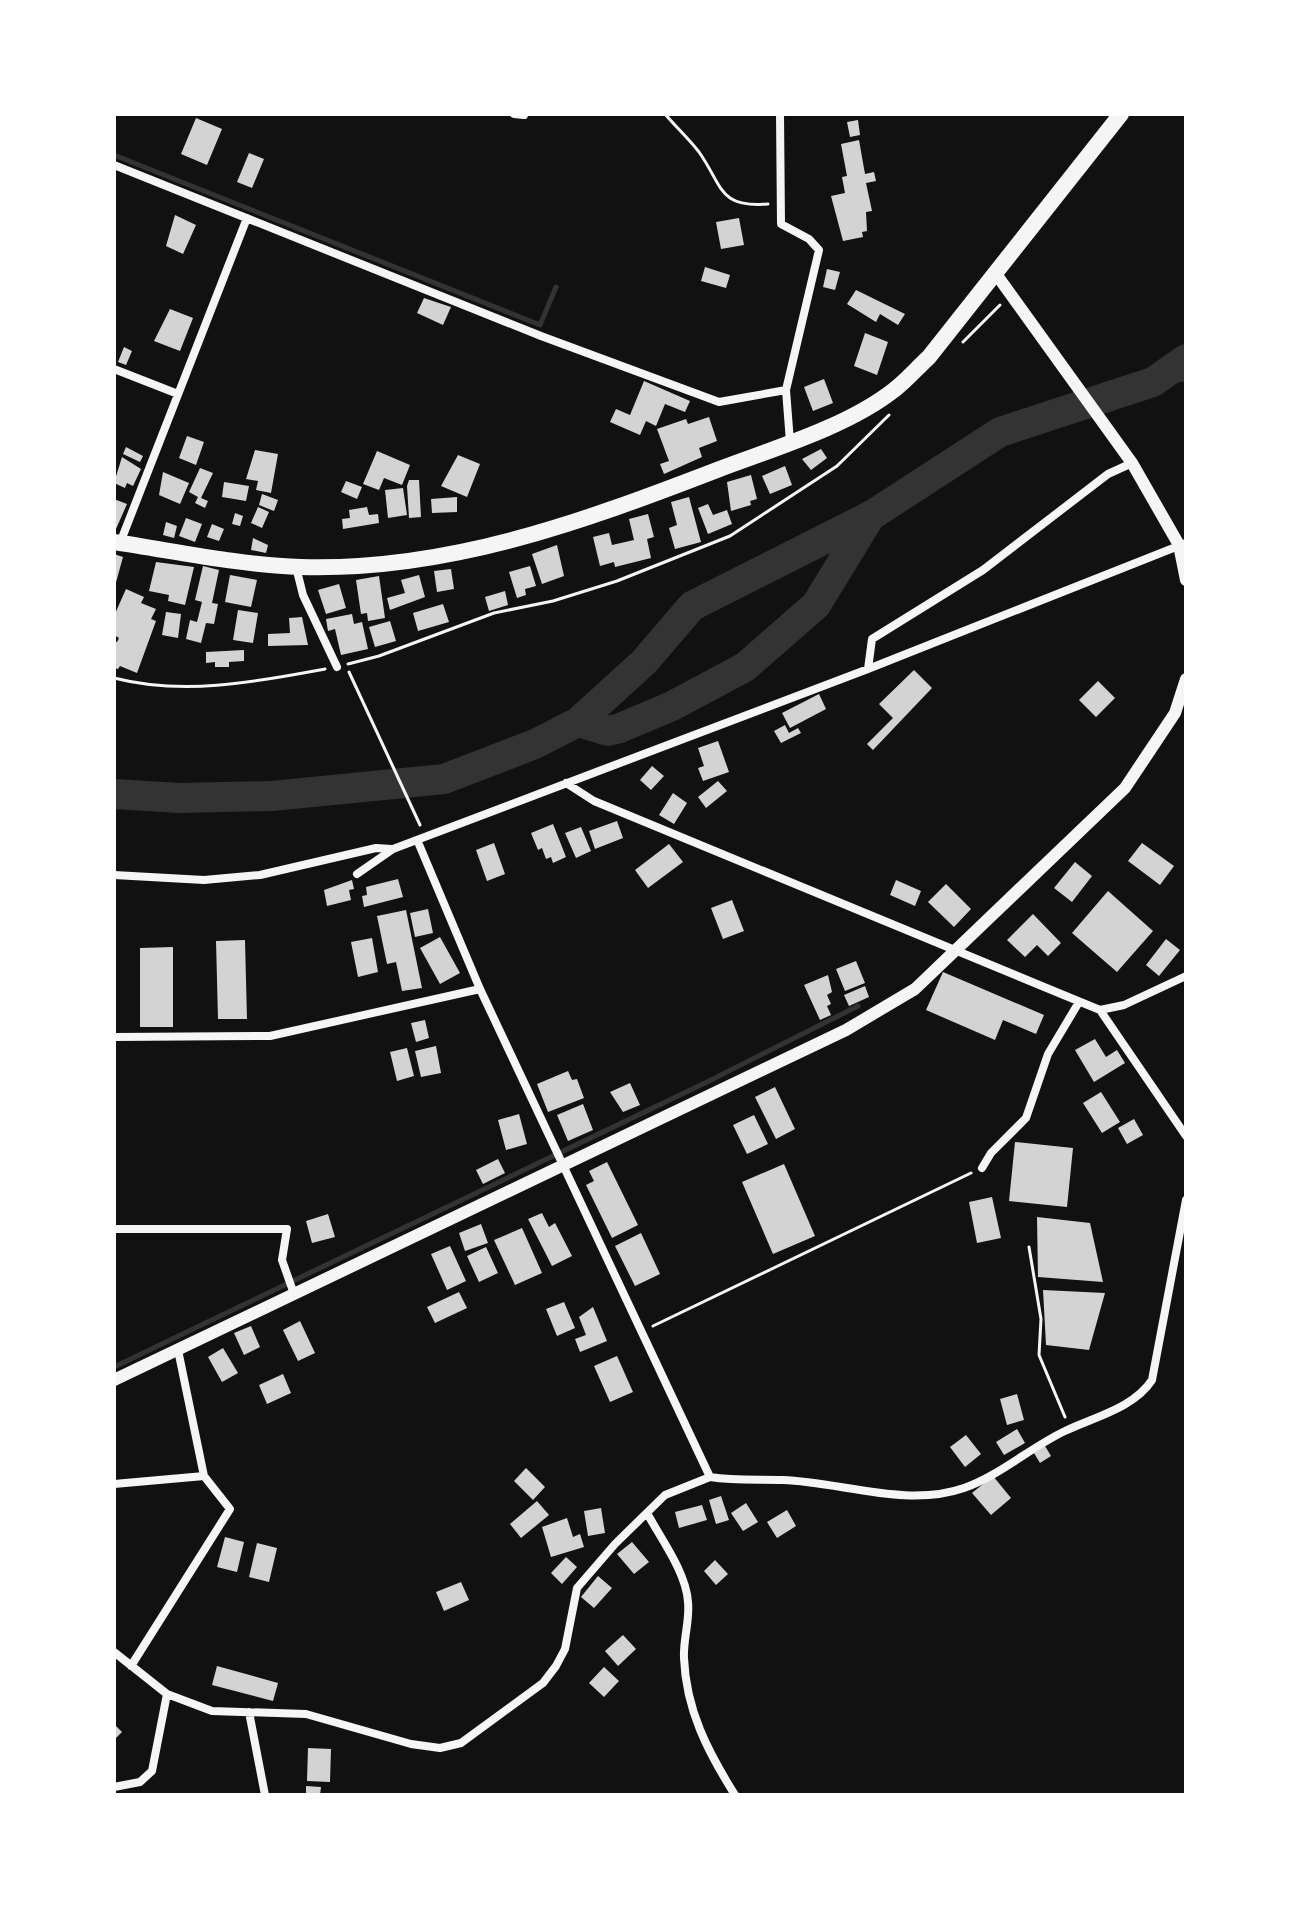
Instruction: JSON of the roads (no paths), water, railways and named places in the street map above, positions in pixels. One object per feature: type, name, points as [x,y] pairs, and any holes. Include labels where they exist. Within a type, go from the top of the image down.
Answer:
[{"type":"main road","points":[[117,542],[296,567],[394,564],[472,552],[558,530],[790,442],[893,391],[929,357],[1121,114]]},
{"type":"street","points":[[780,114],[781,224],[809,239],[819,250],[786,390],[790,442]]},
{"type":"street","points":[[114,165],[541,336],[719,402],[786,390]]},
{"type":"street","points":[[117,542],[247,218]]},
{"type":"street","points":[[996,274],[1132,463],[1183,544],[1186,580]]},
{"type":"street","points":[[114,369],[178,394]]},
{"type":"street","points":[[868,669],[872,639],[983,570],[1108,474],[1132,463]]},
{"type":"street","points":[[114,875],[204,880],[260,875],[376,848],[393,849],[418,842],[1183,544]]},
{"type":"street","points":[[296,567],[303,595],[341,666]]},
{"type":"street","points":[[1175,713],[1186,679]]},
{"type":"street","points":[[114,1380],[846,1030],[915,989],[1125,788],[1186,694]]},
{"type":"street","points":[[566,783],[594,801],[1100,1010],[1124,1005],[1186,976]]},
{"type":"street","points":[[418,842],[480,989],[710,1477]]},
{"type":"street","points":[[357,874],[393,849]]},
{"type":"street","points":[[114,1037],[270,1036],[480,989]]},
{"type":"street","points":[[982,1168],[991,1153],[1026,1118],[1048,1054],[1079,1002]]},
{"type":"street","points":[[1100,1010],[1186,1136]]},
{"type":"street","points":[[114,1652],[167,1694],[212,1711],[326,1717],[411,1744],[440,1748],[461,1743],[543,1683],[565,1649],[577,1588],[665,1495],[710,1477],[737,1482],[783,1480],[910,1494],[942,1493],[966,1487],[1069,1429],[1141,1396],[1152,1380],[1186,1200]]},
{"type":"street","points":[[114,1229],[287,1229],[282,1260],[294,1294]]},
{"type":"street","points":[[131,1666],[230,1509],[204,1476],[178,1350]]},
{"type":"street","points":[[114,1484],[204,1476]]},
{"type":"street","points":[[647,1513],[684,1582],[688,1603],[683,1655],[688,1699],[703,1739],[735,1795]]},
{"type":"street","points":[[114,1787],[140,1782],[152,1771],[167,1694]]},
{"type":"street","points":[[249,1712],[265,1795]]},
{"type":"waterway","points":[[114,155],[540,325],[556,287]]},
{"type":"waterway","points":[[114,794],[179,798],[272,796],[444,779],[535,744],[578,722],[644,662],[692,606],[872,515],[1000,432],[1153,382],[1186,359]]},
{"type":"waterway","points":[[1153,382],[1186,379]]},
{"type":"waterway","points":[[578,722],[608,731],[620,728],[672,706],[745,667],[816,605],[871,515]]},
{"type":"waterway","points":[[114,1367],[709,1081],[858,1006]]}]
